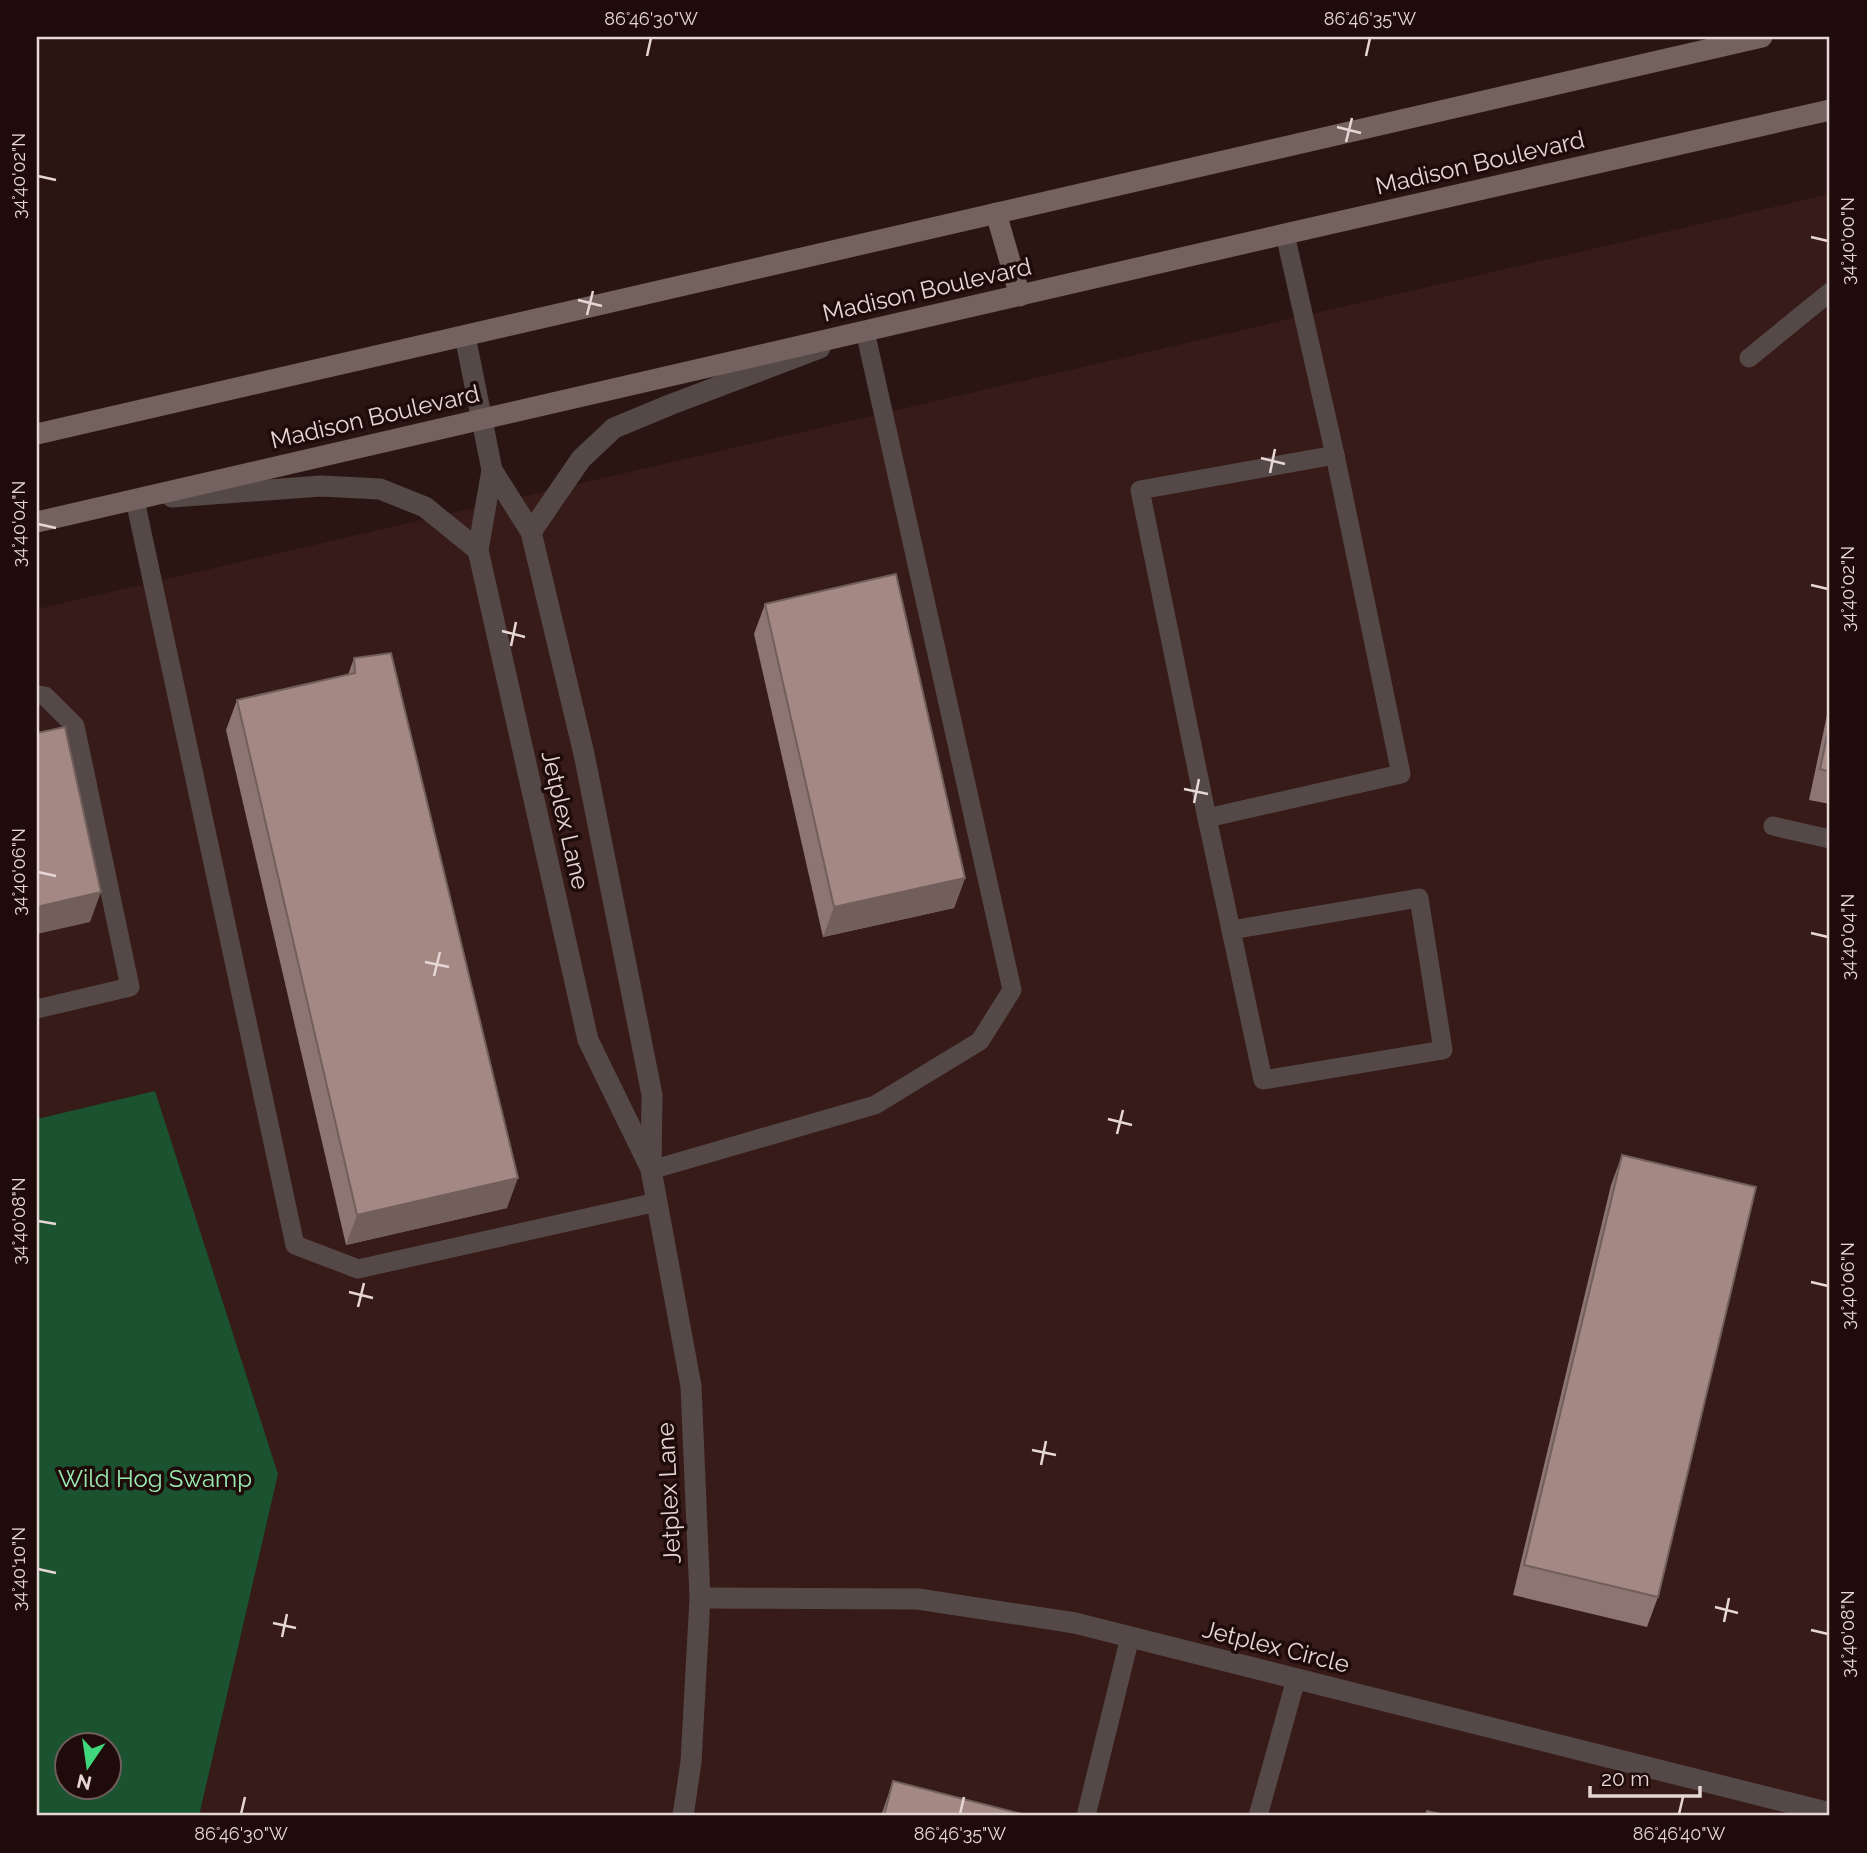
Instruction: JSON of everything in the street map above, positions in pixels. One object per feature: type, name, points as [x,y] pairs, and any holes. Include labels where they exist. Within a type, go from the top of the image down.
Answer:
[{"type":"main road","points":[[37,434],[1762,37]]},
{"type":"main road","name":"Madison Boulevard","points":[[37,522],[1830,110]]},
{"type":"main road","points":[[996,213],[1020,296]]},
{"type":"street","points":[[531,532],[581,459],[614,428],[865,331]]},
{"type":"street","name":"Jetplex Lane","points":[[465,336],[492,470],[478,550],[588,1040],[651,1170]]},
{"type":"street","name":"Jetplex Lane","points":[[492,470],[531,532],[584,754],[652,1095],[651,1170],[691,1386],[700,1598],[691,1762],[683,1816]]},
{"type":"street","points":[[135,500],[321,486],[380,489],[425,507],[478,550]]},
{"type":"street","name":"Jetplex Circle","points":[[700,1598],[918,1599],[1075,1623],[1830,1813]]},
{"type":"lane","points":[[1207,818],[1401,774],[1335,455],[1285,234]]},
{"type":"lane","points":[[1749,358],[1830,292]]},
{"type":"lane","points":[[651,1170],[875,1105],[980,1041],[1012,990],[865,331]]},
{"type":"lane","points":[[1231,930],[1419,898],[1443,1050],[1263,1080],[1207,818],[1140,490],[1335,455]]},
{"type":"lane","points":[[135,500],[295,1245],[358,1269],[657,1202]]},
{"type":"lane","points":[[37,695],[45,696],[75,726],[130,987],[37,1009]]},
{"type":"lane","points":[[1773,825],[1830,839]]},
{"type":"lane","points":[[1086,1816],[1130,1637]]},
{"type":"lane","points":[[1258,1816],[1296,1679]]},
{"type":"shaded area","points":[[1830,194],[1830,1816],[199,1816],[278,1474],[155,1092],[37,1119],[37,609]]},
{"type":"green space","name":"Wild Hog Swamp","points":[[155,1091],[278,1474],[199,1816],[37,1816],[37,1119]]},
{"type":"building","points":[[896,574],[965,878],[834,907],[765,604]]},
{"type":"building","points":[[391,653],[518,1178],[357,1215],[237,700],[355,673],[354,658]]},
{"type":"building","points":[[1830,722],[1830,772],[1820,769]]},
{"type":"building","points":[[65,727],[101,892],[37,907],[37,733]]},
{"type":"building","points":[[1622,1155],[1756,1187],[1658,1597],[1524,1565]]},
{"type":"building","points":[[893,1781],[1026,1815],[884,1816]]},
{"type":"building","points":[[1427,1811],[1449,1816],[1426,1816]]}]
